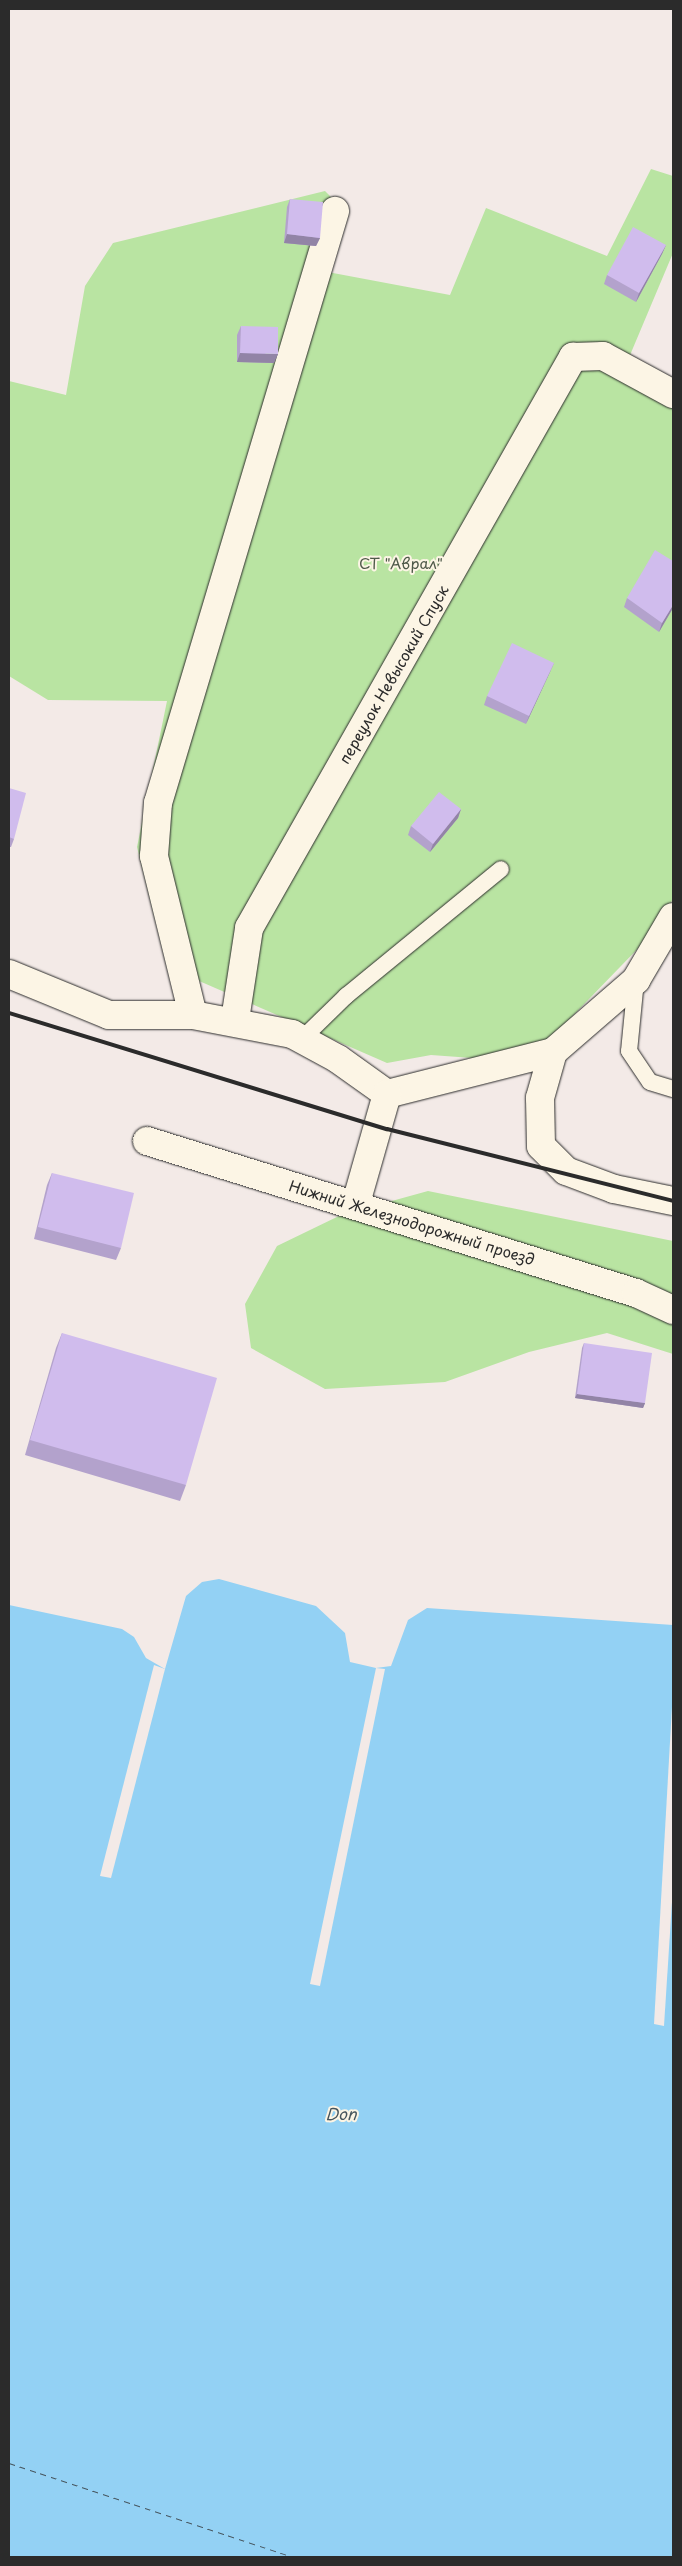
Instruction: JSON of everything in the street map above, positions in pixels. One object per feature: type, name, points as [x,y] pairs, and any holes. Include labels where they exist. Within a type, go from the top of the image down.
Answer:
[{"type":"street","points":[[193,1015],[154,856],[158,803],[335,211]]},
{"type":"street","name":"переулок Невысокий Спуск","points":[[235,1020],[249,928],[572,357],[602,356],[673,394]]},
{"type":"street","points":[[9,974],[109,1015],[193,1015],[235,1020],[302,1039],[387,1094],[553,1052],[636,980],[673,916]]},
{"type":"street","points":[[553,1052],[540,1098],[541,1146],[566,1171],[614,1189],[673,1201]]},
{"type":"street","points":[[356,1204],[387,1094]]},
{"type":"street","name":"Нижний Железнодорожный проезд","points":[[147,1141],[356,1204],[636,1293],[673,1310]]},
{"type":"lane","points":[[302,1039],[346,996],[501,869]]},
{"type":"lane","points":[[636,980],[630,1051],[650,1082],[673,1089]]},
{"type":"green space","name":"СТ \"Аврал\"","points":[[651,169],[673,176],[673,253],[625,367],[673,388],[673,899],[651,935],[528,1062],[431,1055],[387,1063],[167,967],[137,847],[167,701],[48,700],[9,676],[9,381],[66,395],[85,286],[113,243],[325,191],[333,199],[317,270],[450,295],[486,208],[607,256]]},
{"type":"green space","points":[[428,1191],[673,1241],[673,1354],[607,1333],[529,1352],[445,1382],[325,1389],[251,1348],[245,1304],[277,1246],[341,1215]]},
{"type":"water","name":"Don","points":[[219,1579],[316,1606],[345,1633],[350,1662],[376,1668],[391,1666],[408,1620],[427,1608],[673,1625],[673,2557],[9,2557],[9,1605],[122,1629],[134,1637],[146,1658],[165,1669],[186,1596],[202,1582]]},
{"type":"pier","points":[[154,1665],[165,1669],[111,1878],[100,1876]]},
{"type":"pier","points":[[376,1668],[385,1669],[320,1986],[310,1984]]},
{"type":"pier","points":[[673,1689],[673,1886],[664,2026],[654,2024]]},
{"type":"building","points":[[290,199],[323,202],[320,238],[287,234]]},
{"type":"building","points":[[633,227],[666,245],[639,293],[607,275]]},
{"type":"building","points":[[241,326],[278,327],[278,354],[240,353]]},
{"type":"building","points":[[655,550],[673,561],[673,605],[662,623],[627,598]]},
{"type":"building","points":[[512,643],[554,663],[529,716],[487,696]]},
{"type":"building","points":[[9,788],[26,793],[14,839],[9,837]]},
{"type":"building","points":[[439,792],[461,809],[433,844],[411,826]]},
{"type":"building","points":[[52,1173],[134,1193],[121,1248],[38,1227]]},
{"type":"building","points":[[62,1333],[217,1378],[186,1485],[30,1440]]},
{"type":"building","points":[[584,1343],[652,1353],[645,1403],[577,1394]]},
{"type":"ferry route","points":[[9,2463],[293,2557]]},
{"type":"railway","points":[[9,1013],[387,1129],[673,1201]]}]
